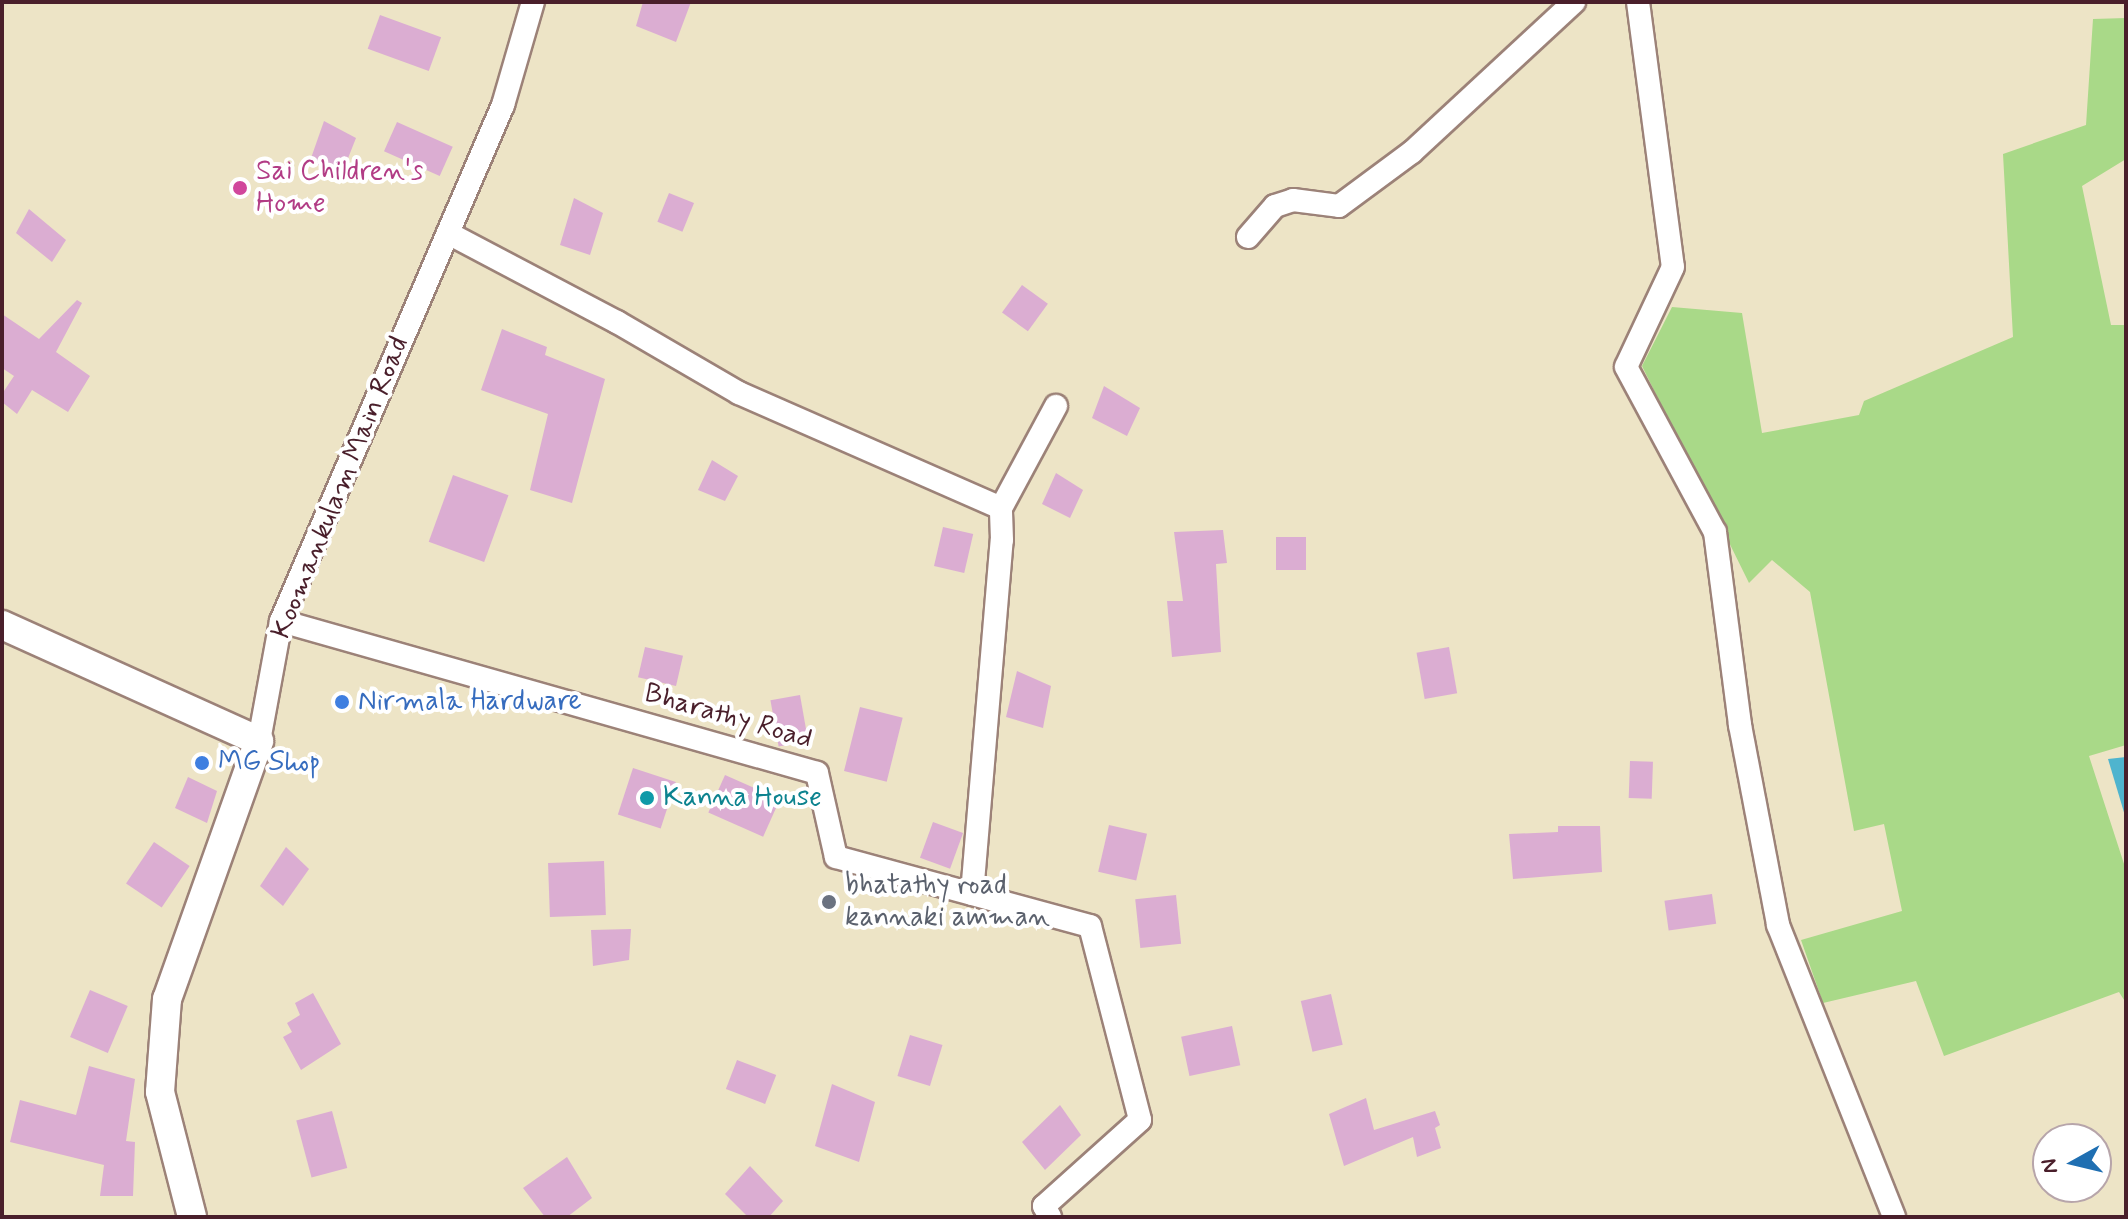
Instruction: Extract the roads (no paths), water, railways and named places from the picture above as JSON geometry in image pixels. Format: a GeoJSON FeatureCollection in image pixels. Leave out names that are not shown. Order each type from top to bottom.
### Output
{"type":"FeatureCollection","features":[{"type":"Feature","properties":{"kind":"street","name":"Koomankulam Main Road"},"geometry":{"type":"LineString","coordinates":[[192,1217],[160,1092],[167,999],[259,741],[281,621],[503,105],[533,2]]}},
{"type":"Feature","properties":{"kind":"street"},"geometry":{"type":"LineString","coordinates":[[1248,237],[1275,206],[1293,200],[1339,206],[1412,152],[1574,2]]}},
{"type":"Feature","properties":{"kind":"street"},"geometry":{"type":"LineString","coordinates":[[1638,2],[1673,267],[1626,367],[1715,532],[1740,725],[1778,925],[1894,1217]]}},
{"type":"Feature","properties":{"kind":"street"},"geometry":{"type":"LineString","coordinates":[[448,233],[617,322],[739,393],[1001,508]]}},
{"type":"Feature","properties":{"kind":"street"},"geometry":{"type":"LineString","coordinates":[[972,894],[1002,540],[1001,508],[1056,406]]}},
{"type":"Feature","properties":{"kind":"street","name":"Bharathy Road"},"geometry":{"type":"LineString","coordinates":[[281,621],[817,773],[836,857],[1090,926],[1140,1120],[1044,1206],[1050,1217]]}},
{"type":"Feature","properties":{"kind":"street"},"geometry":{"type":"LineString","coordinates":[[2,625],[259,741]]}},
{"type":"Feature","properties":{"kind":"water"},"geometry":{"type":"Polygon","coordinates":[[[2126,757],[2126,819],[2108,759],[2126,757]]]}},
{"type":"Feature","properties":{"kind":"place","name":"Sai Children's Home"},"geometry":{"type":"Point","coordinates":[240,188]}},
{"type":"Feature","properties":{"kind":"place","name":"Nirmala Hardware"},"geometry":{"type":"Point","coordinates":[342,702]}},
{"type":"Feature","properties":{"kind":"place","name":"MG Shop"},"geometry":{"type":"Point","coordinates":[202,763]}},
{"type":"Feature","properties":{"kind":"place","name":"Kanna House"},"geometry":{"type":"Point","coordinates":[647,798]}},
{"type":"Feature","properties":{"kind":"place","name":"bhatathy road kannaki amman"},"geometry":{"type":"Point","coordinates":[829,902]}}]}
